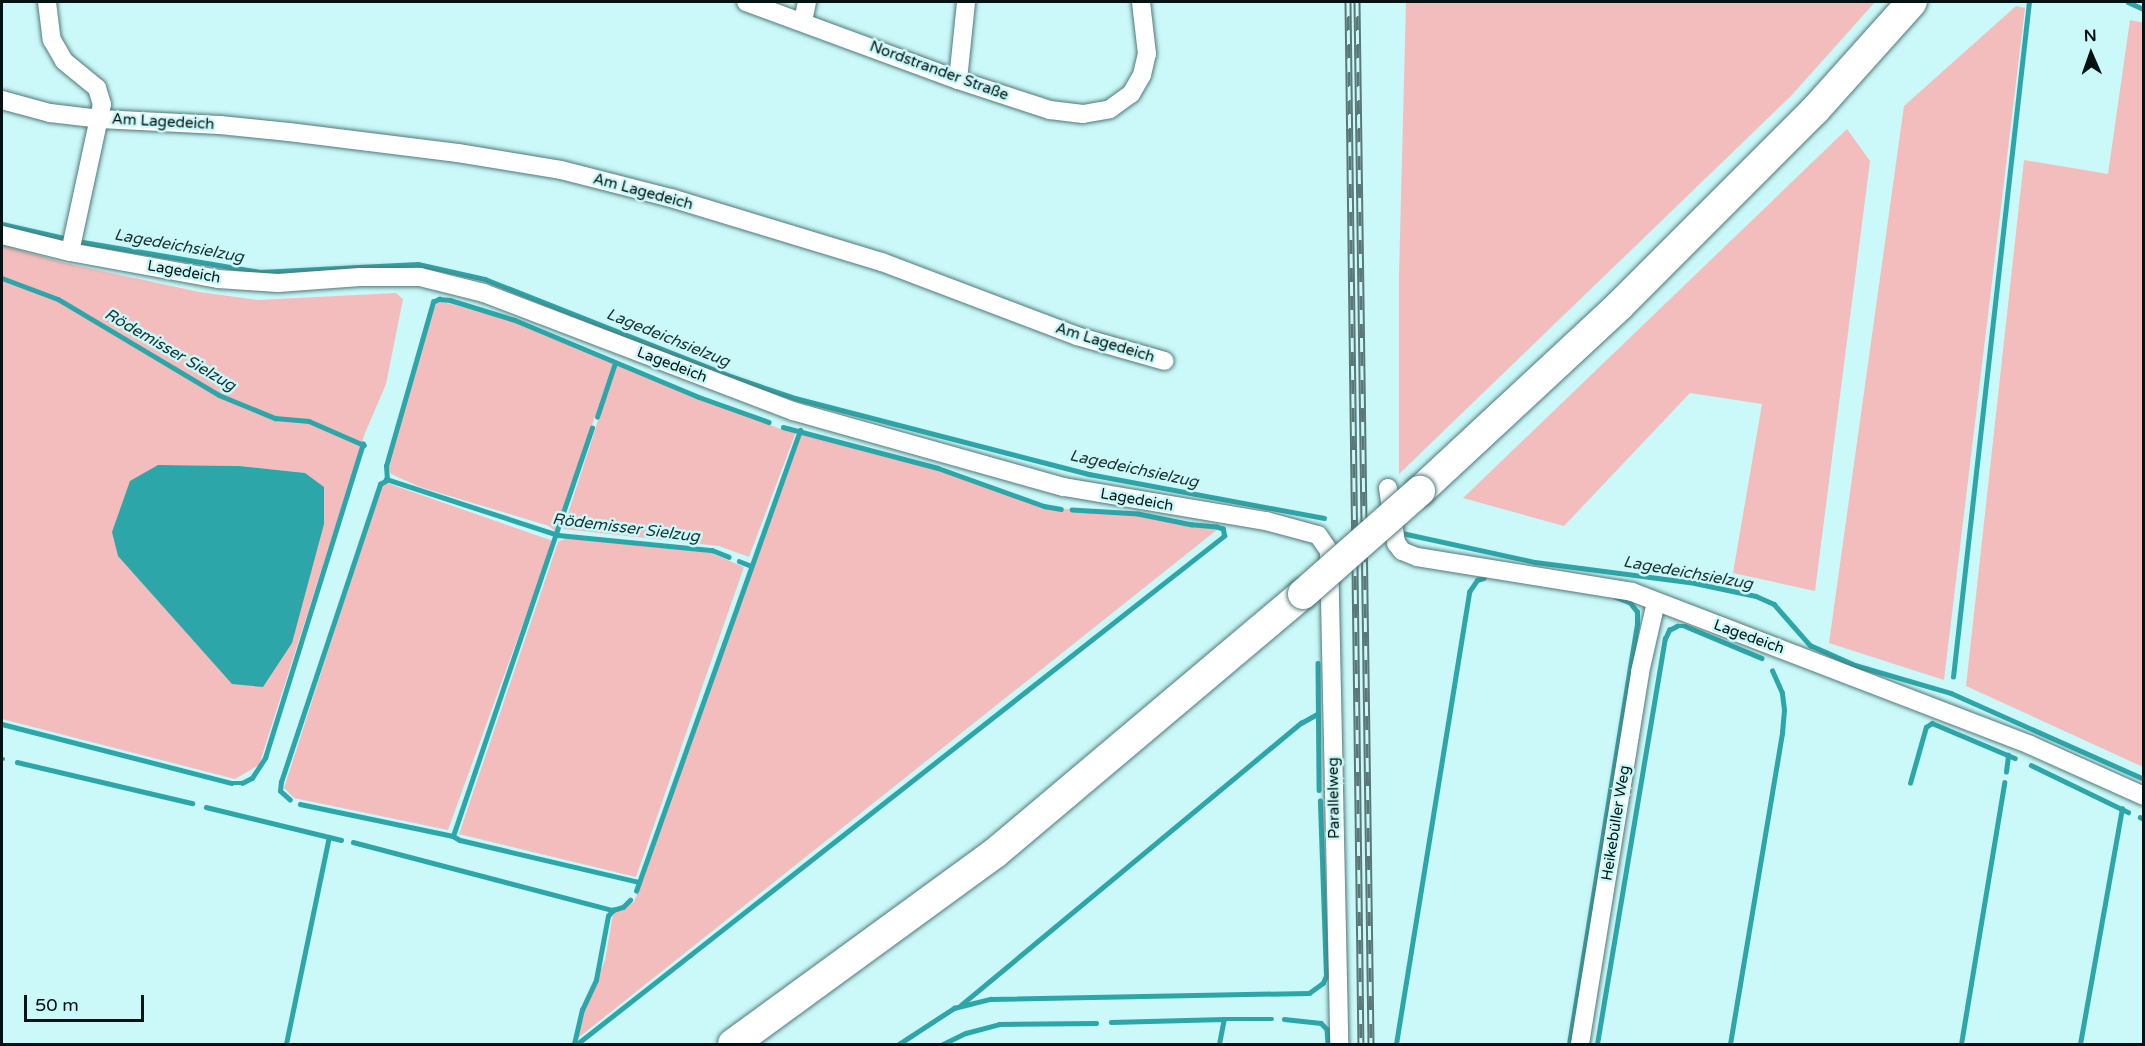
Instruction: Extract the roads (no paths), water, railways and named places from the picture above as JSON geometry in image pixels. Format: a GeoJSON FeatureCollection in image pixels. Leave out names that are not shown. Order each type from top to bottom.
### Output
{"type":"FeatureCollection","features":[{"type":"Feature","properties":{"kind":"highway"},"geometry":{"type":"LineString","coordinates":[[733,1044],[995,853],[1303,594],[1420,491],[1620,305],[1815,110],[1912,2]]}},
{"type":"Feature","properties":{"kind":"street"},"geometry":{"type":"LineString","coordinates":[[46,2],[52,40],[64,61],[97,88],[102,104],[100,119]]}},
{"type":"Feature","properties":{"kind":"street","name":"Nordstrander Straße"},"geometry":{"type":"LineString","coordinates":[[746,2],[803,21],[957,80],[1050,110],[1083,114],[1110,109],[1131,94],[1142,75],[1147,54],[1141,2]]}},
{"type":"Feature","properties":{"kind":"street"},"geometry":{"type":"LineString","coordinates":[[803,21],[807,2]]}},
{"type":"Feature","properties":{"kind":"street"},"geometry":{"type":"LineString","coordinates":[[957,80],[966,2]]}},
{"type":"Feature","properties":{"kind":"street","name":"Am Lagedeich"},"geometry":{"type":"LineString","coordinates":[[2,100],[50,113],[100,119],[220,125],[289,132],[458,153],[561,170],[671,198],[882,262],[1077,336],[1165,361]]}},
{"type":"Feature","properties":{"kind":"street","name":"Am Lagedeich"},"geometry":{"type":"LineString","coordinates":[[70,252],[100,119]]}},
{"type":"Feature","properties":{"kind":"street","name":"Lagedeich"},"geometry":{"type":"LineString","coordinates":[[2,235],[70,252],[218,279],[278,283],[360,277],[420,277],[484,293],[793,411],[1064,486],[1302,529],[1318,535],[1329,551]]}},
{"type":"Feature","properties":{"kind":"street","name":"Lagedeich"},"geometry":{"type":"LineString","coordinates":[[1388,488],[1396,543],[1402,551],[1417,556],[1632,592],[2030,745],[2144,796]]}},
{"type":"Feature","properties":{"kind":"street","name":"Parallelweg"},"geometry":{"type":"LineString","coordinates":[[1329,551],[1339,1044]]}},
{"type":"Feature","properties":{"kind":"street","name":"Heikebüller Weg"},"geometry":{"type":"LineString","coordinates":[[1580,1044],[1640,672],[1656,602]]}},
{"type":"Feature","properties":{"kind":"water"},"geometry":{"type":"Polygon","coordinates":[[[158,465],[239,466],[305,473],[324,487],[324,524],[292,643],[263,687],[232,684],[118,556],[112,532],[130,481],[158,465]]]}},
{"type":"Feature","properties":{"kind":"waterway"},"geometry":{"type":"LineString","coordinates":[[1953,677],[2029,2]]}},
{"type":"Feature","properties":{"kind":"waterway"},"geometry":{"type":"LineString","coordinates":[[2128,2],[2144,9]]}},
{"type":"Feature","properties":{"kind":"waterway","name":"Lagedeichsielzug"},"geometry":{"type":"LineString","coordinates":[[2,224],[69,239]]}},
{"type":"Feature","properties":{"kind":"waterway","name":"Lagedeichsielzug"},"geometry":{"type":"LineString","coordinates":[[77,241],[260,272],[418,264],[485,279],[727,375],[795,398],[1089,474],[1324,518]]}},
{"type":"Feature","properties":{"kind":"waterway","name":"Rödemisser Sielzug"},"geometry":{"type":"LineString","coordinates":[[2,278],[58,299],[219,395],[275,418],[309,421],[364,445]]}},
{"type":"Feature","properties":{"kind":"waterway"},"geometry":{"type":"LineString","coordinates":[[290,800],[280,791],[281,782],[380,484],[387,480],[386,466],[433,302],[439,299],[450,300],[515,320],[699,397],[769,422]]}},
{"type":"Feature","properties":{"kind":"waterway"},"geometry":{"type":"LineString","coordinates":[[597,417],[615,363]]}},
{"type":"Feature","properties":{"kind":"waterway"},"geometry":{"type":"LineString","coordinates":[[783,427],[938,468],[1044,506],[1061,509]]}},
{"type":"Feature","properties":{"kind":"waterway"},"geometry":{"type":"LineString","coordinates":[[453,836],[592,428]]}},
{"type":"Feature","properties":{"kind":"waterway"},"geometry":{"type":"LineString","coordinates":[[636,891],[800,430]]}},
{"type":"Feature","properties":{"kind":"waterway"},"geometry":{"type":"LineString","coordinates":[[2,724],[232,783],[242,783],[252,778],[265,758],[363,444]]}},
{"type":"Feature","properties":{"kind":"waterway","name":"Rödemisser Sielzug"},"geometry":{"type":"LineString","coordinates":[[386,479],[558,535],[712,550],[729,557]]}},
{"type":"Feature","properties":{"kind":"waterway"},"geometry":{"type":"LineString","coordinates":[[577,1044],[1224,536],[1223,529],[1217,527],[1192,525],[1138,514],[1072,510]]}},
{"type":"Feature","properties":{"kind":"waterway","name":"Lagedeichsielzug"},"geometry":{"type":"LineString","coordinates":[[1402,533],[1535,562],[1690,582],[1756,596],[1774,604],[1810,645],[1855,665],[1951,693],[2144,779]]}},
{"type":"Feature","properties":{"kind":"waterway","name":"Rödemisser Sielzug"},"geometry":{"type":"LineString","coordinates":[[739,561],[749,565]]}},
{"type":"Feature","properties":{"kind":"waterway"},"geometry":{"type":"LineString","coordinates":[[1396,1044],[1469,592],[1477,580],[1484,578]]}},
{"type":"Feature","properties":{"kind":"waterway"},"geometry":{"type":"LineString","coordinates":[[1569,1044],[1637,624],[1637,612],[1630,603],[1615,597]]}},
{"type":"Feature","properties":{"kind":"waterway"},"geometry":{"type":"LineString","coordinates":[[1597,1044],[1665,639],[1669,630],[1677,626],[1685,626],[1762,658]]}},
{"type":"Feature","properties":{"kind":"waterway"},"geometry":{"type":"LineString","coordinates":[[1318,663],[1319,790]]}},
{"type":"Feature","properties":{"kind":"waterway"},"geometry":{"type":"LineString","coordinates":[[1730,1044],[1782,733],[1784,710],[1782,693],[1772,671]]}},
{"type":"Feature","properties":{"kind":"waterway"},"geometry":{"type":"LineString","coordinates":[[961,1005],[1301,723],[1317,714]]}},
{"type":"Feature","properties":{"kind":"waterway"},"geometry":{"type":"LineString","coordinates":[[1910,783],[1926,727],[1932,723],[2015,758]]}},
{"type":"Feature","properties":{"kind":"waterway"},"geometry":{"type":"LineString","coordinates":[[2006,772],[2008,755]]}},
{"type":"Feature","properties":{"kind":"waterway"},"geometry":{"type":"LineString","coordinates":[[17,762],[192,803]]}},
{"type":"Feature","properties":{"kind":"waterway"},"geometry":{"type":"LineString","coordinates":[[2031,765],[2128,812]]}},
{"type":"Feature","properties":{"kind":"waterway"},"geometry":{"type":"LineString","coordinates":[[1961,1044],[2004,783]]}},
{"type":"Feature","properties":{"kind":"waterway"},"geometry":{"type":"LineString","coordinates":[[899,1044],[954,1008],[991,999],[1309,993],[1323,983],[1326,976],[1320,801]]}},
{"type":"Feature","properties":{"kind":"waterway"},"geometry":{"type":"LineString","coordinates":[[300,804],[453,836],[460,840],[639,882]]}},
{"type":"Feature","properties":{"kind":"waterway"},"geometry":{"type":"LineString","coordinates":[[206,807],[341,840]]}},
{"type":"Feature","properties":{"kind":"waterway"},"geometry":{"type":"LineString","coordinates":[[2080,1044],[2122,809]]}},
{"type":"Feature","properties":{"kind":"waterway"},"geometry":{"type":"LineString","coordinates":[[2140,817],[2144,819]]}},
{"type":"Feature","properties":{"kind":"waterway"},"geometry":{"type":"LineString","coordinates":[[286,1044],[329,837]]}},
{"type":"Feature","properties":{"kind":"waterway"},"geometry":{"type":"LineString","coordinates":[[353,842],[613,910]]}},
{"type":"Feature","properties":{"kind":"waterway"},"geometry":{"type":"LineString","coordinates":[[574,1044],[582,1010],[596,980],[608,916],[613,910],[623,907],[630,900]]}},
{"type":"Feature","properties":{"kind":"waterway"},"geometry":{"type":"LineString","coordinates":[[1111,1022],[1224,1019]]}},
{"type":"Feature","properties":{"kind":"waterway"},"geometry":{"type":"LineString","coordinates":[[1219,1044],[1224,1019],[1272,1019]]}},
{"type":"Feature","properties":{"kind":"waterway"},"geometry":{"type":"LineString","coordinates":[[1284,1019],[1321,1023],[1327,1029],[1328,1044]]}},
{"type":"Feature","properties":{"kind":"waterway"},"geometry":{"type":"LineString","coordinates":[[943,1044],[966,1033],[999,1024],[1096,1023]]}},
{"type":"Feature","properties":{"kind":"railway"},"geometry":{"type":"LineString","coordinates":[[1348,2],[1361,1044]]}},
{"type":"Feature","properties":{"kind":"railway"},"geometry":{"type":"LineString","coordinates":[[1357,2],[1371,1044]]}}]}
